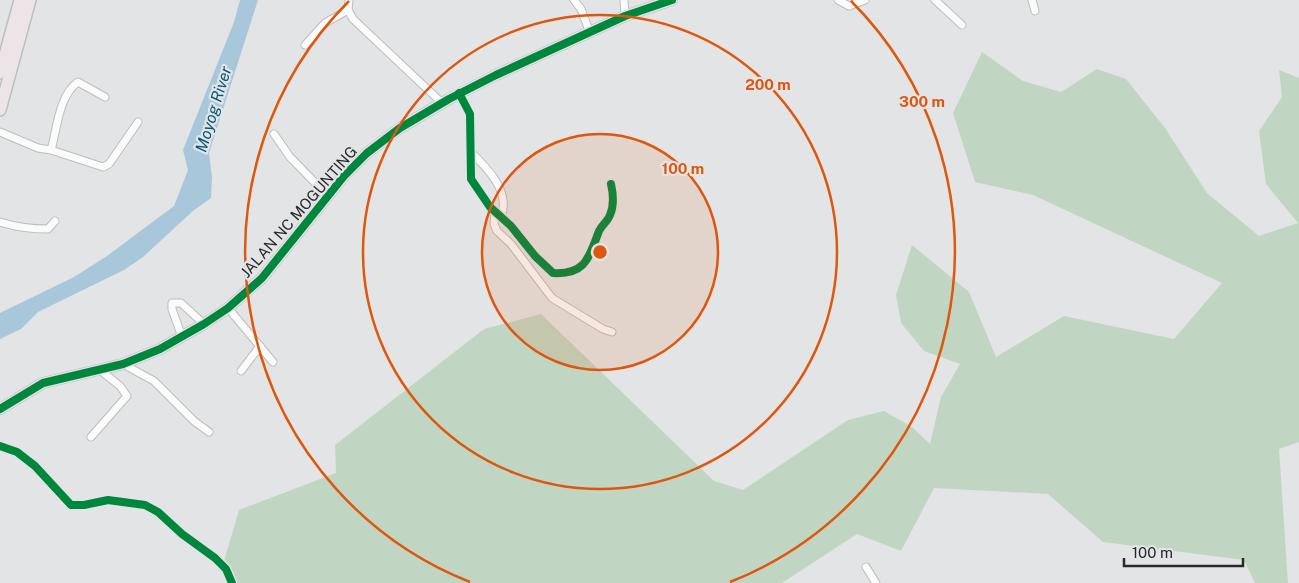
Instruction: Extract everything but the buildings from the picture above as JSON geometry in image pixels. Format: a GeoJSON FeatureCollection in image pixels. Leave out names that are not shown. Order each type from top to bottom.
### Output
{"type":"FeatureCollection","features":[{"type":"Feature","properties":{"kind":"main road"},"geometry":{"type":"LineString","coordinates":[[0,73],[20,0]]}},
{"type":"Feature","properties":{"kind":"main road"},"geometry":{"type":"LineString","coordinates":[[0,110],[29,5]]}},
{"type":"Feature","properties":{"kind":"street"},"geometry":{"type":"LineString","coordinates":[[29,5],[35,0]]}},
{"type":"Feature","properties":{"kind":"street"},"geometry":{"type":"LineString","coordinates":[[349,0],[348,10],[353,20],[442,102]]}},
{"type":"Feature","properties":{"kind":"street"},"geometry":{"type":"LineString","coordinates":[[574,0],[582,9],[590,32]]}},
{"type":"Feature","properties":{"kind":"street"},"geometry":{"type":"LineString","coordinates":[[624,0],[625,16]]}},
{"type":"Feature","properties":{"kind":"street","name":"JALAN NC MOGUNTING"},"geometry":{"type":"LineString","coordinates":[[0,409],[43,383],[73,374],[123,364],[182,337],[228,308],[262,278],[327,195],[367,153],[410,120],[459,93],[590,32],[625,16],[672,0]]}},
{"type":"Feature","properties":{"kind":"street"},"geometry":{"type":"LineString","coordinates":[[838,0],[849,6],[865,0]]}},
{"type":"Feature","properties":{"kind":"street"},"geometry":{"type":"LineString","coordinates":[[935,0],[962,25]]}},
{"type":"Feature","properties":{"kind":"street"},"geometry":{"type":"LineString","coordinates":[[1032,0],[1035,11]]}},
{"type":"Feature","properties":{"kind":"street"},"geometry":{"type":"LineString","coordinates":[[305,45],[325,23],[348,10]]}},
{"type":"Feature","properties":{"kind":"street"},"geometry":{"type":"LineString","coordinates":[[51,150],[62,108],[71,87],[78,82],[105,97]]}},
{"type":"Feature","properties":{"kind":"street"},"geometry":{"type":"LineString","coordinates":[[459,93],[470,114],[472,179],[498,215],[553,273],[569,273],[585,264],[600,231],[610,216],[613,192],[611,184]]}},
{"type":"Feature","properties":{"kind":"street"},"geometry":{"type":"LineString","coordinates":[[0,132],[38,148],[51,150],[103,167],[109,164],[138,122]]}},
{"type":"Feature","properties":{"kind":"street"},"geometry":{"type":"LineString","coordinates":[[274,134],[290,157],[327,195]]}},
{"type":"Feature","properties":{"kind":"street"},"geometry":{"type":"LineString","coordinates":[[470,151],[485,167],[500,188],[504,204],[494,224],[497,231],[511,244],[552,298],[612,332]]}},
{"type":"Feature","properties":{"kind":"street"},"geometry":{"type":"LineString","coordinates":[[0,222],[17,227],[41,229],[48,228],[56,221]]}},
{"type":"Feature","properties":{"kind":"street"},"geometry":{"type":"LineString","coordinates":[[182,337],[172,309],[172,303],[181,303],[204,324]]}},
{"type":"Feature","properties":{"kind":"street"},"geometry":{"type":"LineString","coordinates":[[228,308],[273,362]]}},
{"type":"Feature","properties":{"kind":"street"},"geometry":{"type":"LineString","coordinates":[[241,371],[260,346]]}},
{"type":"Feature","properties":{"kind":"street"},"geometry":{"type":"LineString","coordinates":[[123,364],[154,380],[194,421],[209,432]]}},
{"type":"Feature","properties":{"kind":"street"},"geometry":{"type":"LineString","coordinates":[[92,437],[127,396],[124,390],[100,370]]}},
{"type":"Feature","properties":{"kind":"street"},"geometry":{"type":"LineString","coordinates":[[0,446],[17,452],[35,466],[67,504],[108,500],[145,505],[158,512],[182,534],[222,564],[232,583]]}},
{"type":"Feature","properties":{"kind":"street"},"geometry":{"type":"LineString","coordinates":[[866,567],[876,583]]}},
{"type":"Feature","properties":{"kind":"green space"},"geometry":{"type":"Polygon","coordinates":[[[982,52],[1023,81],[1061,92],[1097,69],[1126,79],[1165,128],[1207,193],[1259,236],[1298,223],[1266,184],[1259,131],[1282,97],[1279,70],[1299,78],[1299,442],[1279,449],[1288,583],[1255,583],[1244,560],[1103,542],[1048,494],[934,488],[901,551],[857,534],[782,583],[230,583],[222,568],[239,510],[336,473],[335,445],[484,329],[541,314],[714,481],[743,490],[848,420],[884,411],[912,427],[930,444],[941,397],[960,364],[924,351],[901,323],[896,295],[912,245],[969,292],[996,357],[1064,316],[1174,339],[1222,283],[1033,195],[975,182],[953,113],[982,52]]]}},
{"type":"Feature","properties":{"kind":"water","name":"Moyog River"},"geometry":{"type":"Polygon","coordinates":[[[240,0],[258,0],[209,153],[212,177],[211,198],[194,210],[143,257],[124,270],[38,312],[21,329],[0,339],[0,313],[74,277],[107,256],[174,206],[188,170],[183,150],[234,22],[240,0]]]}},
{"type":"Feature","properties":{"kind":"cycle path"},"geometry":{"type":"LineString","coordinates":[[0,409],[43,383],[123,364],[160,349],[204,324],[228,308],[262,278],[344,176],[367,153],[400,128],[449,99],[496,75],[625,16],[672,0]]}},
{"type":"Feature","properties":{"kind":"cycle path"},"geometry":{"type":"LineString","coordinates":[[459,93],[470,114],[471,179],[490,207],[511,226],[535,256],[553,273],[573,271],[585,262],[589,256],[599,231],[608,219],[612,208],[611,184]]}},
{"type":"Feature","properties":{"kind":"cycle path"},"geometry":{"type":"LineString","coordinates":[[0,446],[17,452],[35,466],[71,505],[84,505],[108,500],[145,505],[158,512],[182,534],[215,558],[226,569],[232,583]]}}]}
